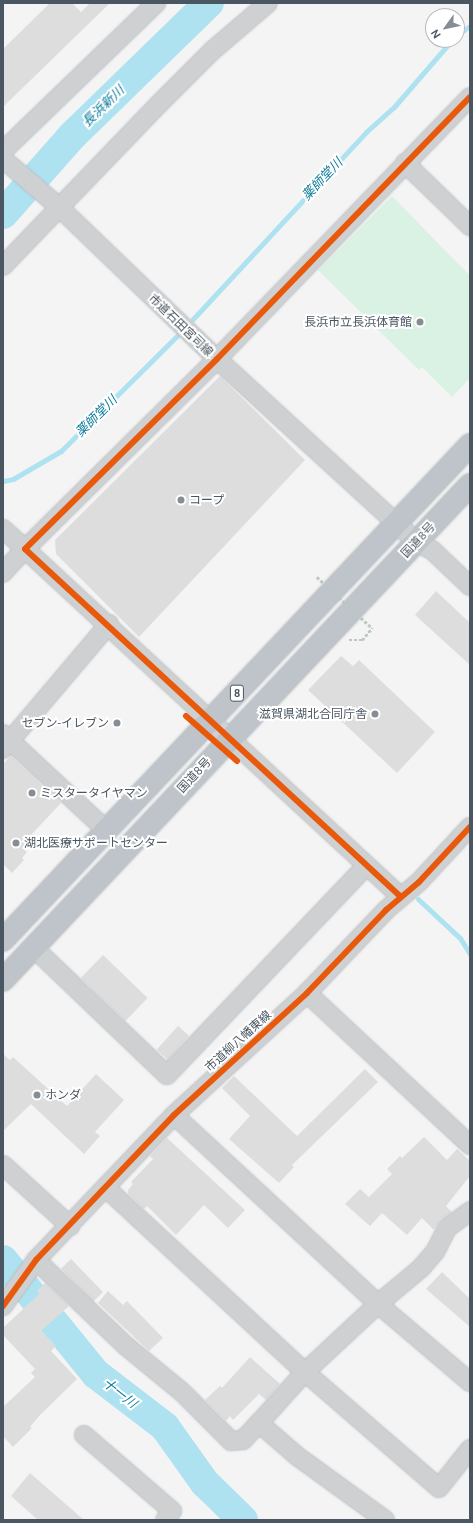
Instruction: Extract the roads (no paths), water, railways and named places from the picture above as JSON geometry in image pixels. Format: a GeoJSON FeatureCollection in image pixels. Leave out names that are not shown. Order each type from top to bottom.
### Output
{"type":"FeatureCollection","features":[{"type":"Feature","properties":{"kind":"highway","name":"8"},"geometry":{"type":"LineString","coordinates":[[3,940],[470,445]]}},
{"type":"Feature","properties":{"kind":"highway","name":"国道8号"},"geometry":{"type":"LineString","coordinates":[[3,980],[470,485]]}},
{"type":"Feature","properties":{"kind":"street"},"geometry":{"type":"LineString","coordinates":[[3,151],[156,3]]}},
{"type":"Feature","properties":{"kind":"street"},"geometry":{"type":"LineString","coordinates":[[3,266],[54,203],[197,66],[268,3]]}},
{"type":"Feature","properties":{"kind":"street"},"geometry":{"type":"LineString","coordinates":[[3,573],[25,549],[217,359],[405,162],[470,97]]}},
{"type":"Feature","properties":{"kind":"street","name":"市道石田宮司線"},"geometry":{"type":"LineString","coordinates":[[3,159],[54,203],[217,359],[417,542],[433,551],[470,586]]}},
{"type":"Feature","properties":{"kind":"street"},"geometry":{"type":"LineString","coordinates":[[405,162],[470,225]]}},
{"type":"Feature","properties":{"kind":"street"},"geometry":{"type":"LineString","coordinates":[[3,529],[109,624],[229,739],[401,897]]}},
{"type":"Feature","properties":{"kind":"street"},"geometry":{"type":"LineString","coordinates":[[106,830],[5,741],[109,624]]}},
{"type":"Feature","properties":{"kind":"street","name":"市道柳八幡東線"},"geometry":{"type":"LineString","coordinates":[[3,1306],[36,1260],[174,1115],[307,993],[401,897],[419,882],[470,826]]}},
{"type":"Feature","properties":{"kind":"street"},"geometry":{"type":"LineString","coordinates":[[34,948],[167,1075],[366,866]]}},
{"type":"Feature","properties":{"kind":"street"},"geometry":{"type":"LineString","coordinates":[[307,993],[470,1145]]}},
{"type":"Feature","properties":{"kind":"street"},"geometry":{"type":"LineString","coordinates":[[174,1115],[378,1304],[470,1382]]}},
{"type":"Feature","properties":{"kind":"street"},"geometry":{"type":"LineString","coordinates":[[3,1165],[70,1226]]}},
{"type":"Feature","properties":{"kind":"street"},"geometry":{"type":"LineString","coordinates":[[106,1188],[306,1372],[439,1488],[470,1449]]}},
{"type":"Feature","properties":{"kind":"street"},"geometry":{"type":"LineString","coordinates":[[36,1260],[126,1346],[182,1392],[231,1441],[243,1440],[306,1372],[378,1304],[421,1268],[435,1252],[447,1228],[470,1211]]}},
{"type":"Feature","properties":{"kind":"street"},"geometry":{"type":"LineString","coordinates":[[259,1423],[297,1456],[385,1520]]}},
{"type":"Feature","properties":{"kind":"street"},"geometry":{"type":"LineString","coordinates":[[84,1435],[172,1517]]}},
{"type":"Feature","properties":{"kind":"waterway","name":"長浜新川"},"geometry":{"type":"LineString","coordinates":[[3,214],[72,136],[209,3]]}},
{"type":"Feature","properties":{"kind":"waterway","name":"薬師堂川"},"geometry":{"type":"LineString","coordinates":[[465,29],[470,26]]}},
{"type":"Feature","properties":{"kind":"waterway","name":"薬師堂川"},"geometry":{"type":"LineString","coordinates":[[193,319],[366,132],[394,107],[445,48]]}},
{"type":"Feature","properties":{"kind":"waterway","name":"薬師堂川"},"geometry":{"type":"LineString","coordinates":[[3,481],[13,479],[61,451],[178,335]]}},
{"type":"Feature","properties":{"kind":"waterway"},"geometry":{"type":"LineString","coordinates":[[418,899],[460,938],[470,954]]}},
{"type":"Feature","properties":{"kind":"waterway","name":"十一川"},"geometry":{"type":"LineString","coordinates":[[3,1260],[96,1374],[165,1427],[205,1483],[243,1520]]}},
{"type":"Feature","properties":{"kind":"place","name":"長浜市立長浜体育館"},"geometry":{"type":"Point","coordinates":[420,322]}},
{"type":"Feature","properties":{"kind":"place","name":"コープ"},"geometry":{"type":"Point","coordinates":[181,500]}},
{"type":"Feature","properties":{"kind":"place","name":"滋賀県湖北合同庁舎"},"geometry":{"type":"Point","coordinates":[375,714]}},
{"type":"Feature","properties":{"kind":"place","name":"セブン-イレブン"},"geometry":{"type":"Point","coordinates":[117,723]}},
{"type":"Feature","properties":{"kind":"place","name":"ミスタータイヤマン"},"geometry":{"type":"Point","coordinates":[32,793]}},
{"type":"Feature","properties":{"kind":"place","name":"湖北医療サポートセンター"},"geometry":{"type":"Point","coordinates":[16,843]}},
{"type":"Feature","properties":{"kind":"place","name":"ホンダ"},"geometry":{"type":"Point","coordinates":[37,1095]}}]}
